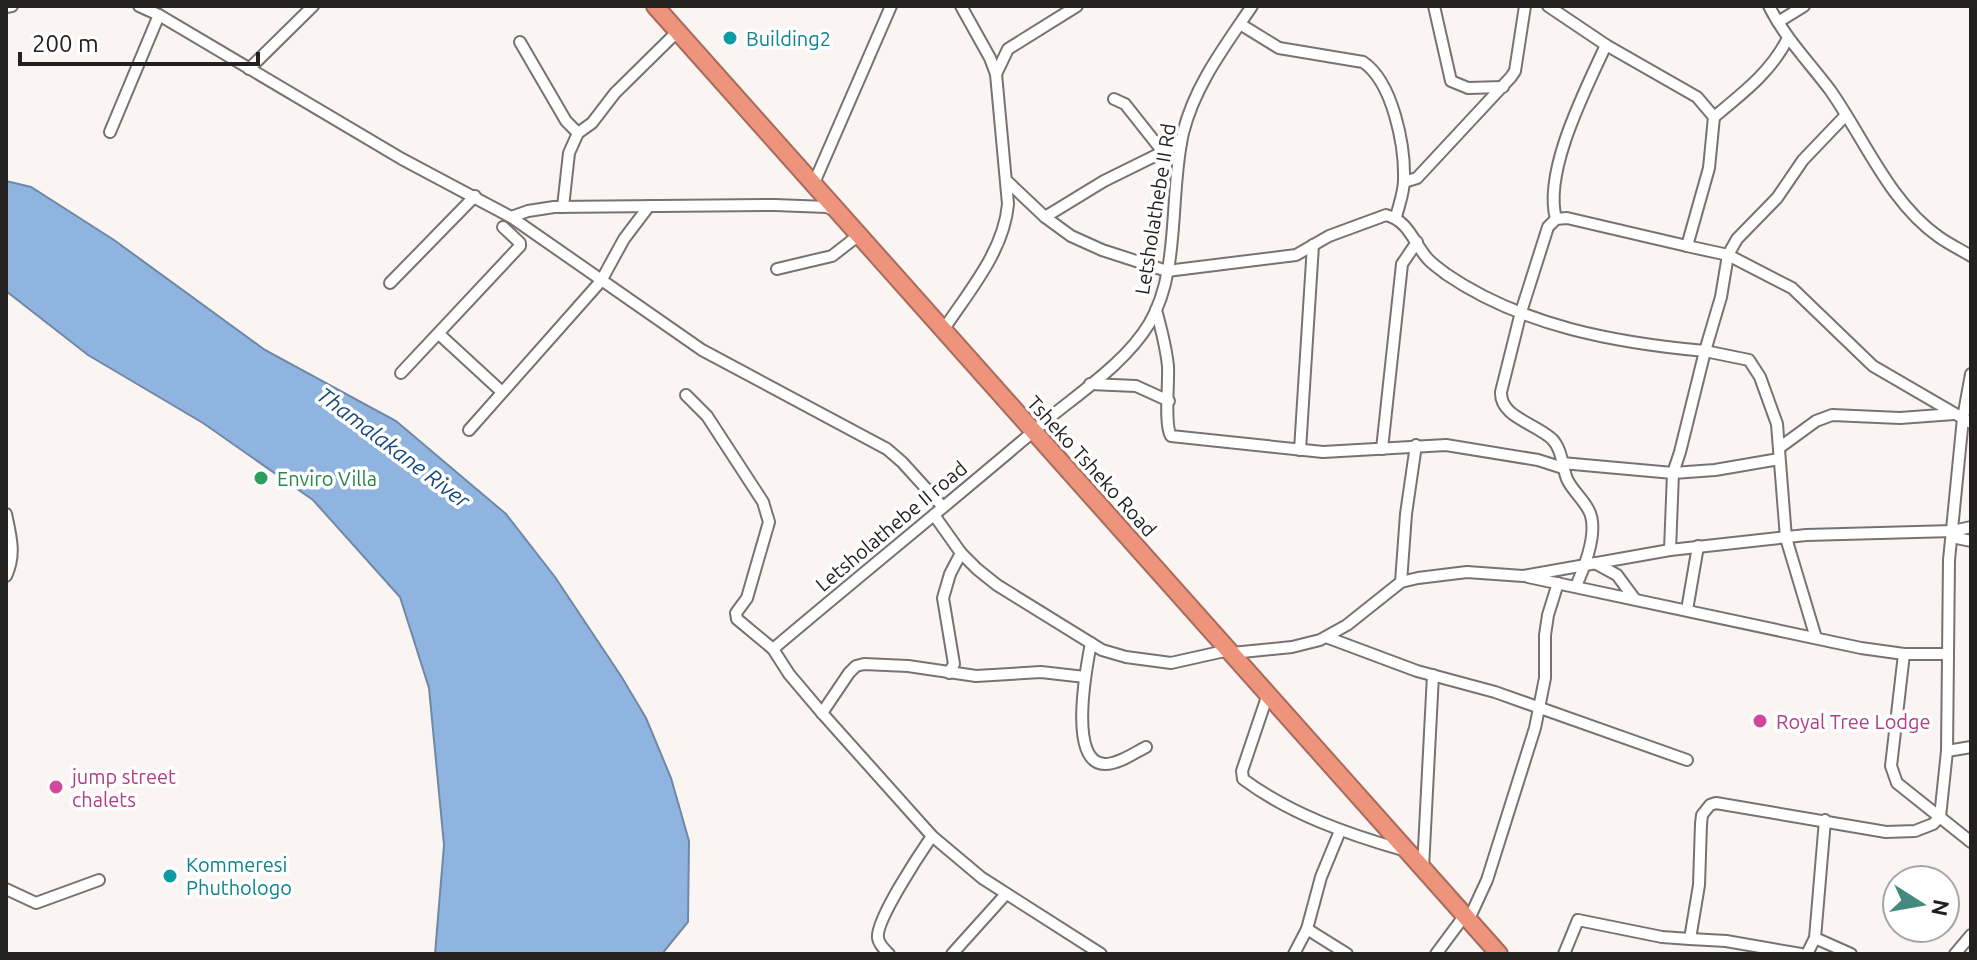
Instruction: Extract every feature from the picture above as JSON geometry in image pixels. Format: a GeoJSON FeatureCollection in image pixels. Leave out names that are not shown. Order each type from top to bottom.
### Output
{"type":"FeatureCollection","features":[{"type":"Feature","properties":{"kind":"highway","name":"Tsheko Tsheko Road"},"geometry":{"type":"LineString","coordinates":[[655,6],[1499,954]]}},
{"type":"Feature","properties":{"kind":"street"},"geometry":{"type":"LineString","coordinates":[[6,7],[12,6]]}},
{"type":"Feature","properties":{"kind":"street"},"geometry":{"type":"LineString","coordinates":[[139,6],[402,159],[511,217],[702,350],[887,449],[902,462],[938,511],[961,553],[997,585],[1102,650],[1126,657],[1171,663],[1231,651],[1292,647],[1326,637],[1347,625],[1401,582],[1467,572],[1523,576],[1904,654],[1947,654]]}},
{"type":"Feature","properties":{"kind":"street"},"geometry":{"type":"LineString","coordinates":[[249,69],[313,6]]}},
{"type":"Feature","properties":{"kind":"street"},"geometry":{"type":"LineString","coordinates":[[814,183],[891,6]]}},
{"type":"Feature","properties":{"kind":"street"},"geometry":{"type":"LineString","coordinates":[[944,329],[999,243],[1007,221],[1008,182],[996,74],[961,6]]}},
{"type":"Feature","properties":{"kind":"street"},"geometry":{"type":"LineString","coordinates":[[996,74],[1008,49],[1077,6]]}},
{"type":"Feature","properties":{"kind":"street"},"geometry":{"type":"LineString","coordinates":[[1434,6],[1451,81],[1468,88],[1503,87]]}},
{"type":"Feature","properties":{"kind":"street"},"geometry":{"type":"LineString","coordinates":[[1404,182],[1417,178],[1515,71],[1525,6]]}},
{"type":"Feature","properties":{"kind":"street"},"geometry":{"type":"LineString","coordinates":[[1548,6],[1606,45],[1697,97],[1714,117]]}},
{"type":"Feature","properties":{"kind":"street"},"geometry":{"type":"LineString","coordinates":[[1769,6],[1788,38],[1832,94],[1899,195],[1923,224],[1971,256]]}},
{"type":"Feature","properties":{"kind":"street"},"geometry":{"type":"LineString","coordinates":[[1778,22],[1804,6]]}},
{"type":"Feature","properties":{"kind":"street","name":"Letsholathebe II Rd"},"geometry":{"type":"LineString","coordinates":[[1033,432],[1125,353],[1156,310],[1167,271],[1181,143],[1191,107],[1249,7]]}},
{"type":"Feature","properties":{"kind":"street"},"geometry":{"type":"LineString","coordinates":[[110,132],[159,15]]}},
{"type":"Feature","properties":{"kind":"street"},"geometry":{"type":"LineString","coordinates":[[1240,24],[1279,48],[1363,62],[1372,68],[1394,111],[1403,149],[1404,182],[1396,217]]}},
{"type":"Feature","properties":{"kind":"street"},"geometry":{"type":"LineString","coordinates":[[563,207],[569,153],[578,133],[592,123],[615,93],[678,31]]}},
{"type":"Feature","properties":{"kind":"street"},"geometry":{"type":"LineString","coordinates":[[1687,246],[1709,168],[1714,117],[1762,76],[1788,38]]}},
{"type":"Feature","properties":{"kind":"street"},"geometry":{"type":"LineString","coordinates":[[520,42],[566,121],[578,133]]}},
{"type":"Feature","properties":{"kind":"street"},"geometry":{"type":"LineString","coordinates":[[1556,219],[1553,201],[1565,138],[1606,45]]}},
{"type":"Feature","properties":{"kind":"street"},"geometry":{"type":"LineString","coordinates":[[1114,99],[1125,104],[1163,152]]}},
{"type":"Feature","properties":{"kind":"street"},"geometry":{"type":"LineString","coordinates":[[1670,550],[1673,473],[1721,297],[1728,255],[1737,239],[1777,198],[1803,160],[1846,115]]}},
{"type":"Feature","properties":{"kind":"street"},"geometry":{"type":"LineString","coordinates":[[1045,217],[1104,181],[1181,143]]}},
{"type":"Feature","properties":{"kind":"street"},"geometry":{"type":"LineString","coordinates":[[1008,182],[1045,217],[1071,236],[1167,271],[1288,257],[1378,217],[1396,217],[1428,259],[1444,272],[1481,294],[1521,312],[1574,330],[1744,358],[1754,364],[1777,424],[1786,538],[1816,638]]}},
{"type":"Feature","properties":{"kind":"street"},"geometry":{"type":"LineString","coordinates":[[390,283],[475,196]]}},
{"type":"Feature","properties":{"kind":"street"},"geometry":{"type":"LineString","coordinates":[[511,217],[539,209],[563,207],[798,205],[827,207],[839,212]]}},
{"type":"Feature","properties":{"kind":"street"},"geometry":{"type":"LineString","coordinates":[[469,430],[601,281],[624,239],[649,206]]}},
{"type":"Feature","properties":{"kind":"street"},"geometry":{"type":"LineString","coordinates":[[1576,586],[1589,563],[1592,517],[1568,481],[1554,441],[1508,411],[1501,401],[1521,312],[1548,227],[1556,219],[1567,218],[1728,255],[1792,288],[1873,366],[1963,419]]}},
{"type":"Feature","properties":{"kind":"street"},"geometry":{"type":"LineString","coordinates":[[401,373],[520,246],[503,227]]}},
{"type":"Feature","properties":{"kind":"street"},"geometry":{"type":"LineString","coordinates":[[777,269],[832,256],[859,235]]}},
{"type":"Feature","properties":{"kind":"street"},"geometry":{"type":"LineString","coordinates":[[1382,449],[1402,264],[1417,242]]}},
{"type":"Feature","properties":{"kind":"street"},"geometry":{"type":"LineString","coordinates":[[1300,450],[1313,245]]}},
{"type":"Feature","properties":{"kind":"street"},"geometry":{"type":"LineString","coordinates":[[1156,310],[1165,348],[1169,401],[1167,426],[1171,436],[1323,452],[1446,445],[1563,465],[1673,473],[1715,470],[1779,454],[1816,421],[1832,415],[1963,419]]}},
{"type":"Feature","properties":{"kind":"street"},"geometry":{"type":"LineString","coordinates":[[439,334],[502,392]]}},
{"type":"Feature","properties":{"kind":"street"},"geometry":{"type":"LineString","coordinates":[[1690,939],[1699,885],[1702,815],[1710,805],[1716,803],[1903,833],[1926,828],[1940,817],[1947,751],[1948,583],[1963,419],[1971,374]]}},
{"type":"Feature","properties":{"kind":"street"},"geometry":{"type":"LineString","coordinates":[[1090,384],[1136,386],[1169,401]]}},
{"type":"Feature","properties":{"kind":"street"},"geometry":{"type":"LineString","coordinates":[[686,395],[707,416],[766,507],[769,522],[747,598],[736,616],[773,649],[789,674],[822,713],[932,836],[961,862],[1006,894],[1101,954]]}},
{"type":"Feature","properties":{"kind":"street","name":"Letsholathebe II road"},"geometry":{"type":"LineString","coordinates":[[773,649],[1033,432]]}},
{"type":"Feature","properties":{"kind":"street"},"geometry":{"type":"LineString","coordinates":[[1401,582],[1406,514],[1416,445]]}},
{"type":"Feature","properties":{"kind":"street"},"geometry":{"type":"LineString","coordinates":[[6,514],[13,544],[13,561],[6,576]]}},
{"type":"Feature","properties":{"kind":"street"},"geometry":{"type":"LineString","coordinates":[[1523,576],[1698,546],[1786,538],[1953,534],[1971,527]]}},
{"type":"Feature","properties":{"kind":"street"},"geometry":{"type":"LineString","coordinates":[[1953,534],[1971,541]]}},
{"type":"Feature","properties":{"kind":"street"},"geometry":{"type":"LineString","coordinates":[[1687,610],[1698,546]]}},
{"type":"Feature","properties":{"kind":"street"},"geometry":{"type":"LineString","coordinates":[[949,673],[954,664],[943,598],[950,574],[961,553]]}},
{"type":"Feature","properties":{"kind":"street"},"geometry":{"type":"LineString","coordinates":[[1589,563],[1617,575],[1634,598]]}},
{"type":"Feature","properties":{"kind":"street"},"geometry":{"type":"LineString","coordinates":[[1436,954],[1467,917],[1487,880],[1539,710],[1545,678],[1545,635],[1558,583]]}},
{"type":"Feature","properties":{"kind":"street"},"geometry":{"type":"LineString","coordinates":[[1326,637],[1433,675],[1495,692],[1687,760]]}},
{"type":"Feature","properties":{"kind":"street"},"geometry":{"type":"LineString","coordinates":[[1091,643],[1081,702],[1086,742],[1094,760],[1108,764],[1146,747]]}},
{"type":"Feature","properties":{"kind":"street"},"geometry":{"type":"LineString","coordinates":[[1904,654],[1892,776],[1971,842]]}},
{"type":"Feature","properties":{"kind":"street"},"geometry":{"type":"LineString","coordinates":[[822,713],[856,666],[908,666],[976,676],[1041,672],[1085,677]]}},
{"type":"Feature","properties":{"kind":"street"},"geometry":{"type":"LineString","coordinates":[[1423,868],[1433,675]]}},
{"type":"Feature","properties":{"kind":"street"},"geometry":{"type":"LineString","coordinates":[[1268,694],[1241,777],[1292,808],[1340,831],[1409,852]]}},
{"type":"Feature","properties":{"kind":"street"},"geometry":{"type":"LineString","coordinates":[[1947,751],[1971,747]]}},
{"type":"Feature","properties":{"kind":"street"},"geometry":{"type":"LineString","coordinates":[[1564,954],[1578,920],[1662,937],[1726,941],[1804,954],[1811,951],[1815,938],[1825,820]]}},
{"type":"Feature","properties":{"kind":"street"},"geometry":{"type":"LineString","coordinates":[[1294,954],[1307,929],[1321,877],[1340,831]]}},
{"type":"Feature","properties":{"kind":"street"},"geometry":{"type":"LineString","coordinates":[[889,954],[879,941],[879,932],[900,884],[932,836]]}},
{"type":"Feature","properties":{"kind":"street"},"geometry":{"type":"LineString","coordinates":[[6,889],[36,903],[99,880]]}},
{"type":"Feature","properties":{"kind":"street"},"geometry":{"type":"LineString","coordinates":[[952,954],[1006,894]]}},
{"type":"Feature","properties":{"kind":"street"},"geometry":{"type":"LineString","coordinates":[[1307,929],[1347,954]]}},
{"type":"Feature","properties":{"kind":"street"},"geometry":{"type":"LineString","coordinates":[[1955,954],[1971,935]]}},
{"type":"Feature","properties":{"kind":"street"},"geometry":{"type":"LineString","coordinates":[[1815,938],[1851,954]]}},
{"type":"Feature","properties":{"kind":"water","name":"Thamalakane River"},"geometry":{"type":"Polygon","coordinates":[[[6,181],[31,187],[114,240],[265,350],[396,421],[506,514],[555,577],[621,676],[646,718],[671,778],[689,841],[688,922],[662,954],[435,954],[444,845],[429,688],[400,597],[313,500],[203,423],[88,355],[6,291],[6,181]]]}},
{"type":"Feature","properties":{"kind":"place","name":"Building2"},"geometry":{"type":"Point","coordinates":[730,38]}},
{"type":"Feature","properties":{"kind":"place","name":"Enviro Villa"},"geometry":{"type":"Point","coordinates":[261,478]}},
{"type":"Feature","properties":{"kind":"place","name":"Royal Tree Lodge"},"geometry":{"type":"Point","coordinates":[1760,721]}},
{"type":"Feature","properties":{"kind":"place","name":"jump street chalets"},"geometry":{"type":"Point","coordinates":[56,787]}},
{"type":"Feature","properties":{"kind":"place","name":"Kommeresi Phuthologo"},"geometry":{"type":"Point","coordinates":[170,876]}}]}
